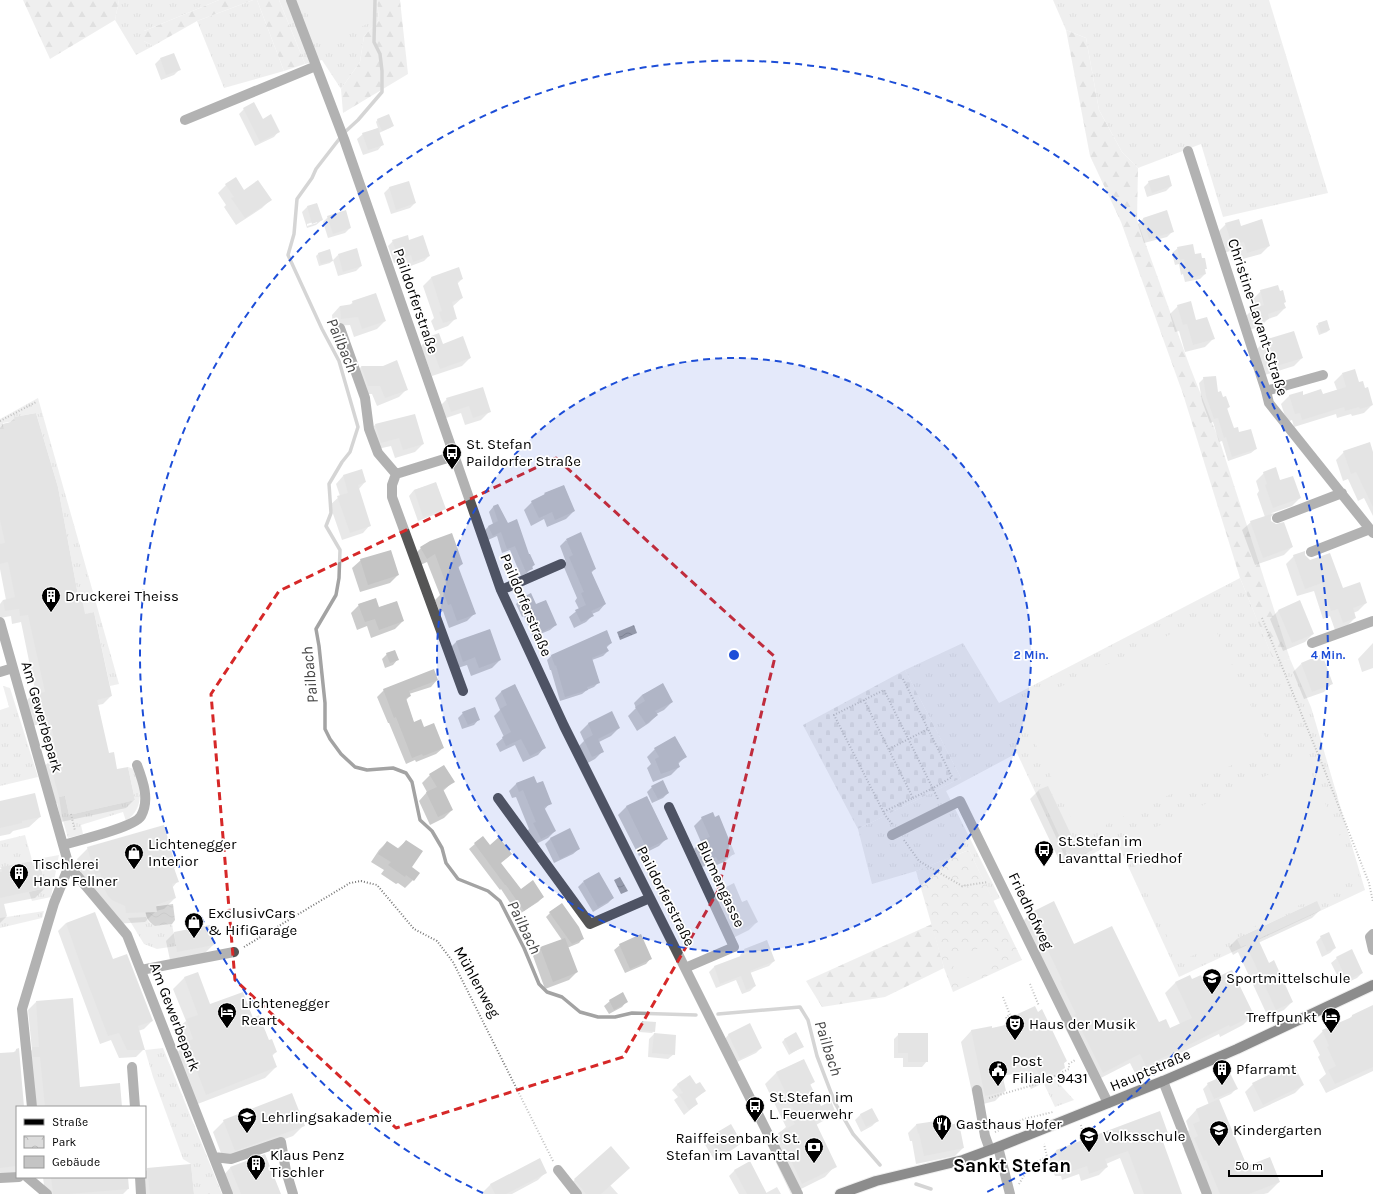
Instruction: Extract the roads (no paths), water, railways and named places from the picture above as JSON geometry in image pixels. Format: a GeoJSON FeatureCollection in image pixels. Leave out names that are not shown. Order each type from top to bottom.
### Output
{"type":"FeatureCollection","features":[{"type":"Feature","properties":{"kind":"main road","name":"Hauptstraße"},"geometry":{"type":"LineString","coordinates":[[840,1194],[876,1181],[963,1160],[994,1149],[1163,1081],[1237,1049],[1373,985]]}},
{"type":"Feature","properties":{"kind":"street","name":"Paildorferstraße"},"geometry":{"type":"LineString","coordinates":[[291,0],[344,139],[501,590],[564,726],[798,1194]]}},
{"type":"Feature","properties":{"kind":"street"},"geometry":{"type":"LineString","coordinates":[[185,120],[316,66]]}},
{"type":"Feature","properties":{"kind":"street","name":"Christine-Lavant-Straße"},"geometry":{"type":"LineString","coordinates":[[1188,151],[1269,403],[1372,531]]}},
{"type":"Feature","properties":{"kind":"street"},"geometry":{"type":"LineString","coordinates":[[340,328],[365,398],[369,429],[378,453],[396,474]]}},
{"type":"Feature","properties":{"kind":"street"},"geometry":{"type":"LineString","coordinates":[[1266,391],[1324,375]]}},
{"type":"Feature","properties":{"kind":"street"},"geometry":{"type":"LineString","coordinates":[[396,474],[454,456]]}},
{"type":"Feature","properties":{"kind":"street"},"geometry":{"type":"LineString","coordinates":[[396,474],[392,484],[392,497],[463,691]]}},
{"type":"Feature","properties":{"kind":"street"},"geometry":{"type":"LineString","coordinates":[[1278,518],[1342,493]]}},
{"type":"Feature","properties":{"kind":"street"},"geometry":{"type":"LineString","coordinates":[[1311,552],[1372,531]]}},
{"type":"Feature","properties":{"kind":"street"},"geometry":{"type":"LineString","coordinates":[[501,590],[561,564]]}},
{"type":"Feature","properties":{"kind":"street"},"geometry":{"type":"LineString","coordinates":[[1312,643],[1373,621]]}},
{"type":"Feature","properties":{"kind":"street","name":"Am Gewerbepark"},"geometry":{"type":"LineString","coordinates":[[0,622],[69,866],[127,935],[228,1194]]}},
{"type":"Feature","properties":{"kind":"street"},"geometry":{"type":"LineString","coordinates":[[0,672],[13,668]]}},
{"type":"Feature","properties":{"kind":"street"},"geometry":{"type":"LineString","coordinates":[[63,845],[129,825],[141,817],[145,802],[143,782],[137,765]]}},
{"type":"Feature","properties":{"kind":"street"},"geometry":{"type":"LineString","coordinates":[[498,798],[590,924],[650,898]]}},
{"type":"Feature","properties":{"kind":"street","name":"Friedhofweg"},"geometry":{"type":"LineString","coordinates":[[895,833],[960,801],[1108,1103]]}},
{"type":"Feature","properties":{"kind":"street","name":"Blumengasse"},"geometry":{"type":"LineString","coordinates":[[669,806],[734,947],[685,968]]}},
{"type":"Feature","properties":{"kind":"street"},"geometry":{"type":"LineString","coordinates":[[32,1106],[22,1009],[54,903],[69,866]]}},
{"type":"Feature","properties":{"kind":"street"},"geometry":{"type":"LineString","coordinates":[[1373,934],[1370,936],[1373,950]]}},
{"type":"Feature","properties":{"kind":"street"},"geometry":{"type":"LineString","coordinates":[[141,970],[234,952]]}},
{"type":"Feature","properties":{"kind":"street"},"geometry":{"type":"LineString","coordinates":[[132,1067],[135,1106]]}},
{"type":"Feature","properties":{"kind":"street"},"geometry":{"type":"LineString","coordinates":[[1163,1081],[1207,1194]]}},
{"type":"Feature","properties":{"kind":"street"},"geometry":{"type":"LineString","coordinates":[[976,1090],[985,1136],[994,1149],[1009,1190]]}},
{"type":"Feature","properties":{"kind":"street"},"geometry":{"type":"LineString","coordinates":[[214,1157],[231,1159],[280,1142],[286,1171],[293,1194]]}},
{"type":"Feature","properties":{"kind":"street"},"geometry":{"type":"LineString","coordinates":[[558,1170],[578,1194]]}},
{"type":"Feature","properties":{"kind":"street"},"geometry":{"type":"LineString","coordinates":[[0,1178],[16,1177]]}},
{"type":"Feature","properties":{"kind":"street"},"geometry":{"type":"LineString","coordinates":[[28,1178],[42,1188]]}},
{"type":"Feature","properties":{"kind":"street"},"geometry":{"type":"LineString","coordinates":[[140,1178],[141,1194]]}},
{"type":"Feature","properties":{"kind":"water"},"geometry":{"type":"Polygon","coordinates":[[[634,625],[637,633],[620,640],[617,632],[634,625]]]}},
{"type":"Feature","properties":{"kind":"water"},"geometry":{"type":"Polygon","coordinates":[[[620,877],[628,891],[621,894],[614,880],[620,877]]]}},
{"type":"Feature","properties":{"kind":"water"},"geometry":{"type":"Polygon","coordinates":[[[173,904],[175,920],[172,924],[155,926],[146,916],[145,908],[173,904]]]}},
{"type":"Feature","properties":{"kind":"waterway","name":"Pailbach"},"geometry":{"type":"LineString","coordinates":[[346,131],[358,120],[382,92],[380,54],[374,42],[375,0]]}},
{"type":"Feature","properties":{"kind":"waterway","name":"Pailbach"},"geometry":{"type":"LineString","coordinates":[[340,138],[316,169],[312,178],[297,199],[294,234],[288,255],[322,329],[339,361],[358,427],[350,452],[342,462],[329,484],[331,513],[326,526],[340,550],[339,578],[336,595],[316,629],[325,703],[325,729],[341,754],[355,767],[367,770],[393,768],[406,773],[412,782],[420,820],[432,831],[442,848],[446,863],[458,879],[488,891],[500,901],[524,948],[539,984],[547,992],[562,997],[580,1012],[598,1017],[615,1017],[632,1013],[696,1015]]}},
{"type":"Feature","properties":{"kind":"waterway","name":"Pailbach"},"geometry":{"type":"LineString","coordinates":[[718,1014],[800,1007],[808,1020],[817,1056],[835,1103],[853,1134],[880,1165]]}},
{"type":"Feature","properties":{"kind":"waterway","name":"Pailbach"},"geometry":{"type":"LineString","coordinates":[[916,1184],[931,1189]]}},
{"type":"Feature","properties":{"kind":"place","name":"St. Stefan Paildorfer Straße"},"geometry":{"type":"Point","coordinates":[452,470]}},
{"type":"Feature","properties":{"kind":"place","name":"Druckerei Theiss"},"geometry":{"type":"Point","coordinates":[51,613]}},
{"type":"Feature","properties":{"kind":"place","name":"St.Stefan im Lavanttal Friedhof"},"geometry":{"type":"Point","coordinates":[1044,867]}},
{"type":"Feature","properties":{"kind":"place","name":"Lichtenegger Interior"},"geometry":{"type":"Point","coordinates":[134,870]}},
{"type":"Feature","properties":{"kind":"place","name":"Tischlerei Hans Fellner"},"geometry":{"type":"Point","coordinates":[19,890]}},
{"type":"Feature","properties":{"kind":"place","name":"ExclusivCars & HifiGarage"},"geometry":{"type":"Point","coordinates":[194,939]}},
{"type":"Feature","properties":{"kind":"place","name":"Sportmittelschule"},"geometry":{"type":"Point","coordinates":[1212,995]}},
{"type":"Feature","properties":{"kind":"place","name":"Lichtenegger Reart"},"geometry":{"type":"Point","coordinates":[227,1029]}},
{"type":"Feature","properties":{"kind":"place","name":"Treffpunkt"},"geometry":{"type":"Point","coordinates":[1331,1034]}},
{"type":"Feature","properties":{"kind":"place","name":"Haus der Musik"},"geometry":{"type":"Point","coordinates":[1015,1041]}},
{"type":"Feature","properties":{"kind":"place","name":"Pfarramt"},"geometry":{"type":"Point","coordinates":[1222,1086]}},
{"type":"Feature","properties":{"kind":"place","name":"Post Filiale 9431"},"geometry":{"type":"Point","coordinates":[998,1087]}},
{"type":"Feature","properties":{"kind":"place","name":"St.Stefan im L. Feuerwehr"},"geometry":{"type":"Point","coordinates":[755,1123]}},
{"type":"Feature","properties":{"kind":"place","name":"Lehrlingsakademie"},"geometry":{"type":"Point","coordinates":[247,1134]}},
{"type":"Feature","properties":{"kind":"place","name":"Gasthaus Hofer"},"geometry":{"type":"Point","coordinates":[942,1141]}},
{"type":"Feature","properties":{"kind":"place","name":"Kindergarten"},"geometry":{"type":"Point","coordinates":[1219,1147]}},
{"type":"Feature","properties":{"kind":"place","name":"Volksschule"},"geometry":{"type":"Point","coordinates":[1089,1153]}},
{"type":"Feature","properties":{"kind":"place","name":"Raiffeisenbank St. Stefan im Lavanttal"},"geometry":{"type":"Point","coordinates":[814,1164]}},
{"type":"Feature","properties":{"kind":"place","name":"Klaus Penz Tischler"},"geometry":{"type":"Point","coordinates":[256,1181]}},
{"type":"Feature","properties":{"kind":"district","name":"Sankt Stefan"},"geometry":{"type":"Point","coordinates":[1012,1165]}}]}
